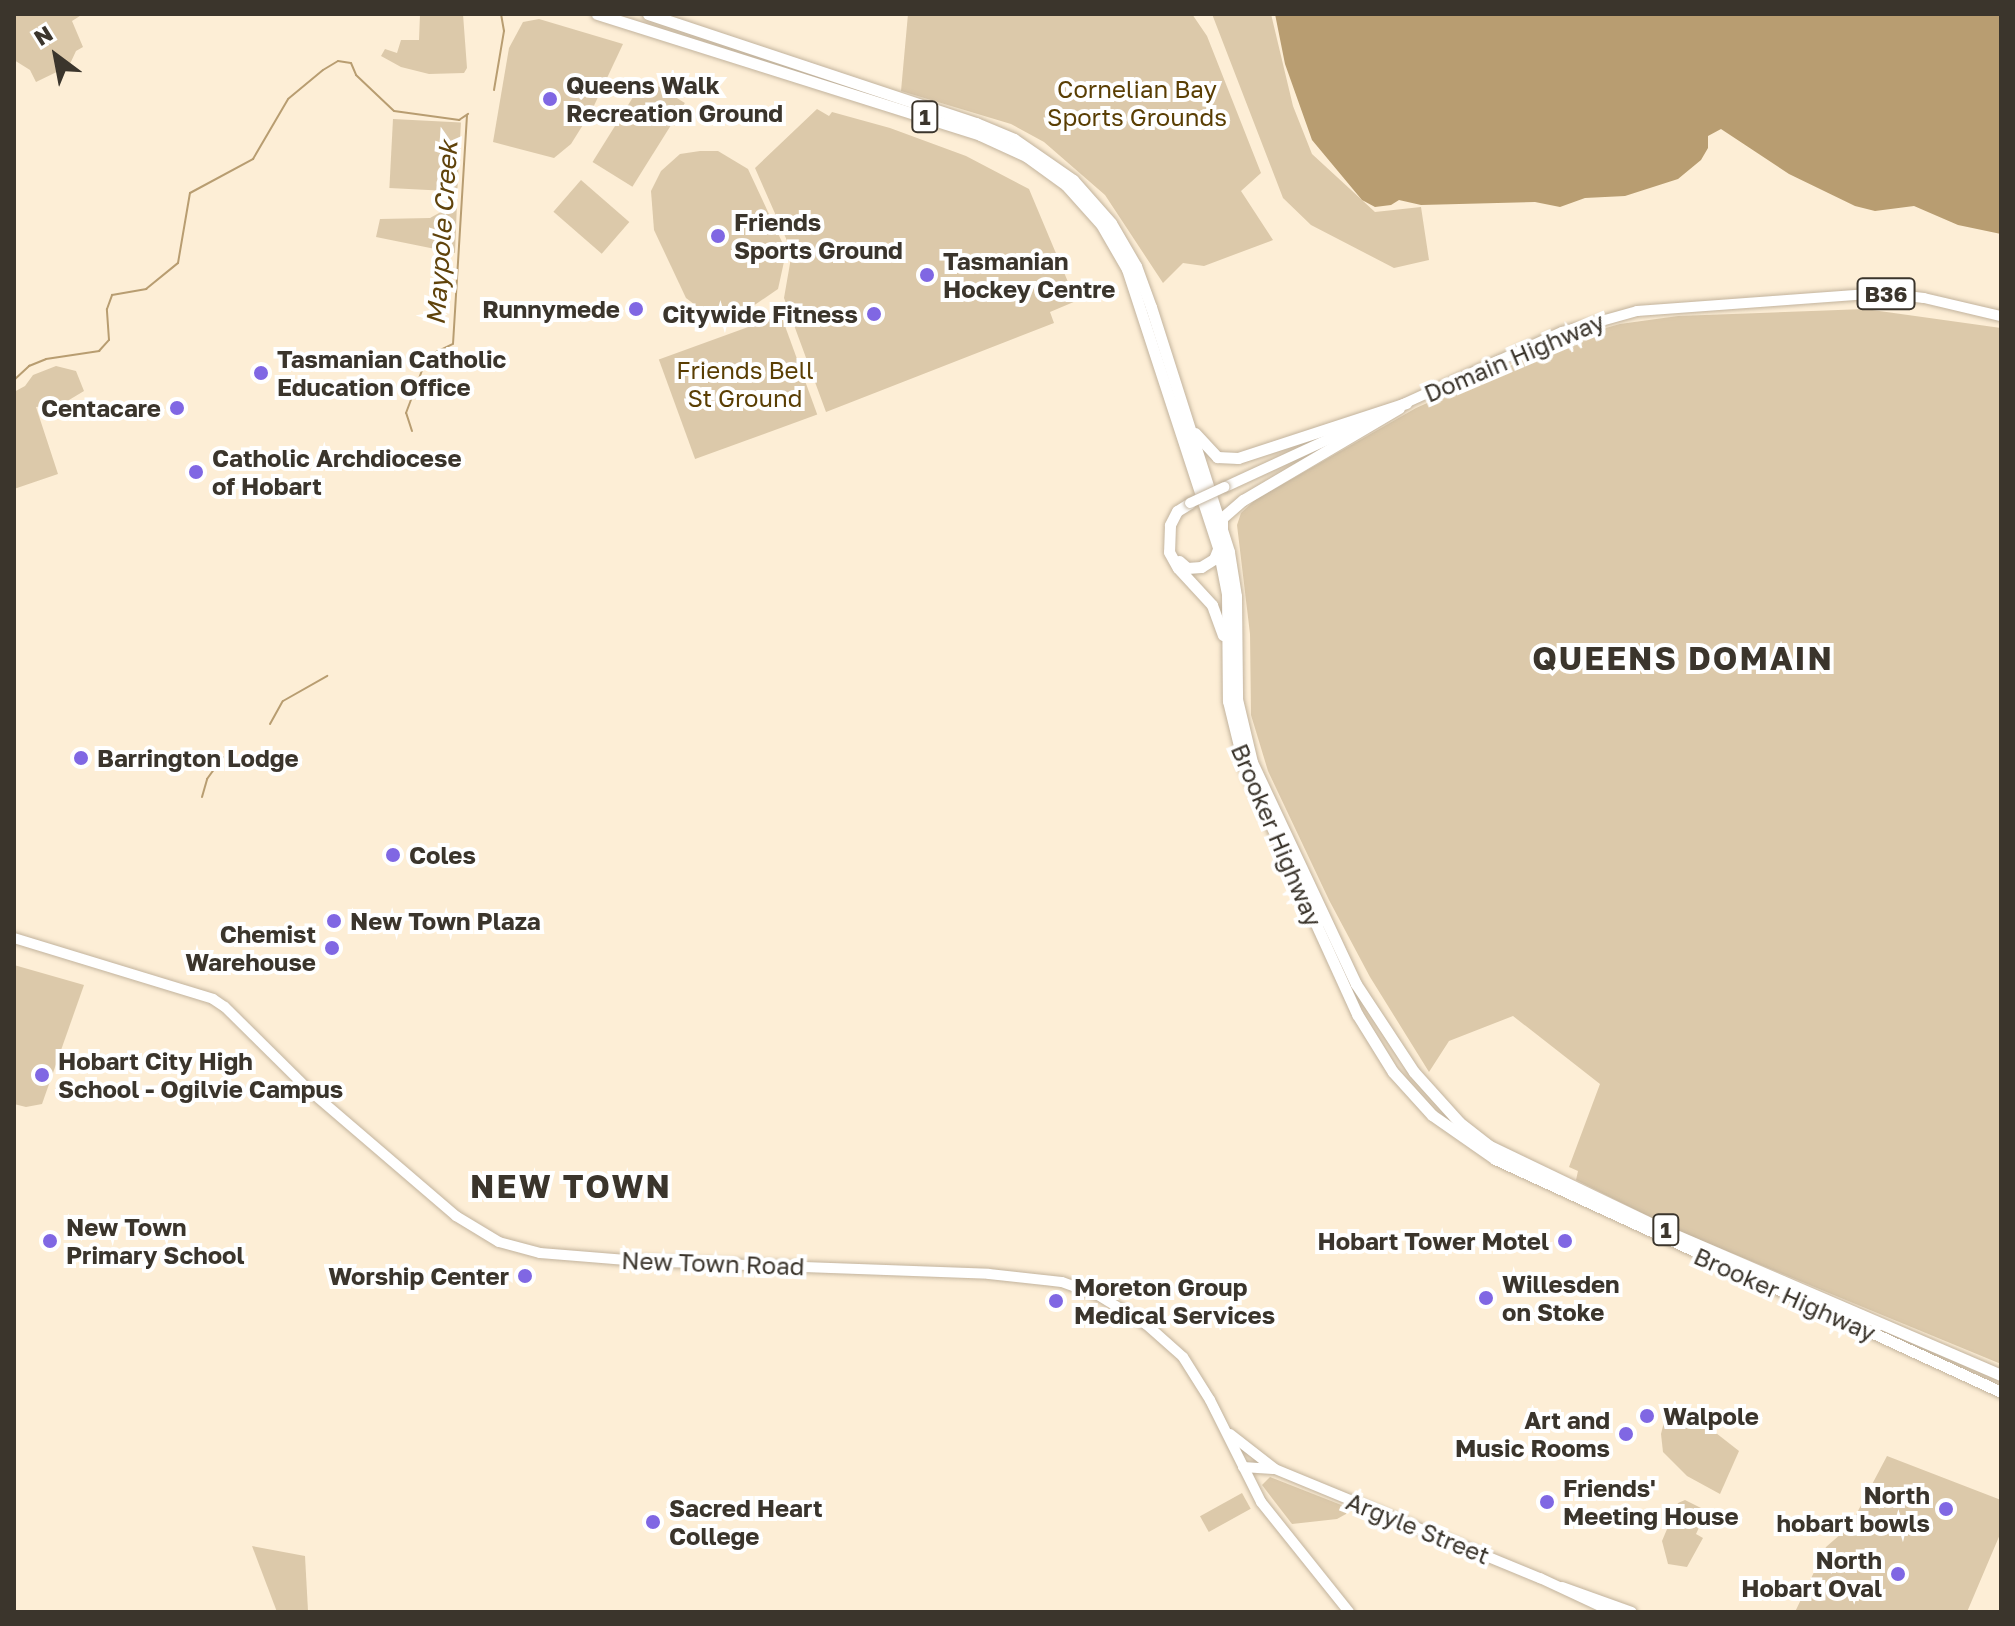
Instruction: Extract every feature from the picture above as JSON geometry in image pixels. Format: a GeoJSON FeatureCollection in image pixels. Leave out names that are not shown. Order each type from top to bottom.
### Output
{"type":"FeatureCollection","features":[{"type":"Feature","properties":{"kind":"highway","name":"Brooker Highway"},"geometry":{"type":"LineString","coordinates":[[597,14],[911,112],[1010,147],[1066,185],[1092,213],[1127,269],[1146,308],[1162,358],[1218,548],[1227,594],[1231,723],[1244,766],[1357,1014],[1393,1072],[1432,1115],[1495,1159],[2001,1392]]}},
{"type":"Feature","properties":{"kind":"highway","name":"1"},"geometry":{"type":"LineString","coordinates":[[648,14],[1005,135],[1056,165],[1111,223],[1136,266],[1146,308]]}},
{"type":"Feature","properties":{"kind":"highway","name":"Brooker Highway"},"geometry":{"type":"LineString","coordinates":[[1162,358],[1182,408],[1223,535],[1236,596],[1237,699],[1244,739],[1260,781],[1344,963],[1378,1020],[1443,1106],[1490,1146],[1671,1233],[2001,1375]]}},
{"type":"Feature","properties":{"kind":"highway"},"geometry":{"type":"LineString","coordinates":[[1182,408],[1202,445],[1217,457],[1228,458],[1406,403]]}},
{"type":"Feature","properties":{"kind":"highway"},"geometry":{"type":"LineString","coordinates":[[1223,535],[1222,518],[1243,500],[1406,403]]}},
{"type":"Feature","properties":{"kind":"highway"},"geometry":{"type":"LineString","coordinates":[[1190,503],[1173,531],[1177,558],[1187,568],[1195,569],[1214,559],[1218,548]]}},
{"type":"Feature","properties":{"kind":"highway"},"geometry":{"type":"LineString","coordinates":[[1190,503],[1177,511],[1170,525],[1169,552],[1218,617],[1227,667]]}},
{"type":"Feature","properties":{"kind":"highway"},"geometry":{"type":"LineString","coordinates":[[1378,1020],[1395,1057],[1393,1072]]}},
{"type":"Feature","properties":{"kind":"main road","name":"Domain Highway"},"geometry":{"type":"LineString","coordinates":[[1190,503],[1553,335],[1637,311],[1882,293],[1924,298],[2001,316]]}},
{"type":"Feature","properties":{"kind":"main road","name":"New Town Road"},"geometry":{"type":"LineString","coordinates":[[14,938],[213,999],[339,1116],[456,1216],[499,1242],[540,1253],[625,1260],[943,1271],[1069,1284],[1107,1300],[1170,1343],[1194,1371],[1252,1487],[1301,1556],[1349,1612]]}},
{"type":"Feature","properties":{"kind":"main road","name":"Argyle Street"},"geometry":{"type":"LineString","coordinates":[[1226,1430],[1275,1469],[1613,1612]]}},
{"type":"Feature","properties":{"kind":"main road","name":"Argyle Street"},"geometry":{"type":"LineString","coordinates":[[1243,1467],[1275,1469]]}},
{"type":"Feature","properties":{"kind":"main road"},"geometry":{"type":"LineString","coordinates":[[1252,1487],[1260,1476],[1275,1469]]}},
{"type":"Feature","properties":{"kind":"main road","name":"Argyle Street"},"geometry":{"type":"LineString","coordinates":[[1560,1587],[1574,1589],[1632,1612]]}},
{"type":"Feature","properties":{"kind":"green space"},"geometry":{"type":"Polygon","coordinates":[[[14,14],[83,14],[72,21],[83,47],[76,51],[69,66],[36,82],[30,70],[14,60],[14,14]]]}},
{"type":"Feature","properties":{"kind":"green space"},"geometry":{"type":"Polygon","coordinates":[[[420,14],[463,14],[467,68],[464,73],[429,74],[401,67],[381,56],[385,49],[397,53],[401,40],[419,40],[420,14]]]}},
{"type":"Feature","properties":{"kind":"green space","name":"Cornelian Bay Sports Grounds"},"geometry":{"type":"Polygon","coordinates":[[[908,14],[1192,14],[1207,36],[1261,173],[1241,191],[1273,240],[1204,266],[1183,263],[1163,283],[1105,195],[1044,142],[1011,124],[901,91],[908,14]]]}},
{"type":"Feature","properties":{"kind":"green space"},"geometry":{"type":"Polygon","coordinates":[[[1212,14],[1271,14],[1293,106],[1312,154],[1375,212],[1421,207],[1429,260],[1394,268],[1311,225],[1283,198],[1212,14]]]}},
{"type":"Feature","properties":{"kind":"green space","name":"Queens Walk Recreation Ground"},"geometry":{"type":"Polygon","coordinates":[[[539,19],[623,44],[591,112],[571,144],[554,158],[493,142],[509,48],[523,22],[539,19]]]}},
{"type":"Feature","properties":{"kind":"green space"},"geometry":{"type":"Polygon","coordinates":[[[645,78],[685,103],[632,187],[593,162],[645,78]]]}},
{"type":"Feature","properties":{"kind":"green space","name":"Tasmanian Hockey Centre"},"geometry":{"type":"Polygon","coordinates":[[[817,109],[829,116],[832,112],[890,128],[966,156],[1029,189],[1076,301],[1050,312],[1054,323],[826,412],[784,298],[792,252],[755,168],[817,109]]]}},
{"type":"Feature","properties":{"kind":"green space"},"geometry":{"type":"Polygon","coordinates":[[[393,119],[461,123],[457,191],[389,188],[393,119]]]}},
{"type":"Feature","properties":{"kind":"green space","name":"Friends Sports Ground"},"geometry":{"type":"Polygon","coordinates":[[[718,151],[748,169],[782,242],[785,257],[778,289],[740,315],[703,311],[686,298],[654,230],[651,191],[661,171],[680,154],[718,151]]]}},
{"type":"Feature","properties":{"kind":"green space"},"geometry":{"type":"Polygon","coordinates":[[[581,180],[629,222],[602,254],[553,212],[581,180]]]}},
{"type":"Feature","properties":{"kind":"green space"},"geometry":{"type":"Polygon","coordinates":[[[457,203],[455,253],[376,237],[380,219],[430,218],[457,203]]]}},
{"type":"Feature","properties":{"kind":"green space","name":"QUEENS DOMAIN"},"geometry":{"type":"Polygon","coordinates":[[[1865,309],[2001,328],[2001,1364],[1676,1230],[1576,1180],[1578,1171],[1569,1167],[1600,1084],[1513,1016],[1449,1041],[1429,1072],[1370,977],[1329,900],[1268,771],[1251,715],[1250,634],[1237,525],[1241,513],[1255,500],[1416,408],[1577,336],[1620,324],[1678,316],[1865,309]]]}},
{"type":"Feature","properties":{"kind":"green space","name":"Friends Bell St Ground"},"geometry":{"type":"Polygon","coordinates":[[[781,315],[817,415],[695,459],[659,359],[781,315]]]}},
{"type":"Feature","properties":{"kind":"green space"},"geometry":{"type":"Polygon","coordinates":[[[56,366],[76,371],[84,391],[64,403],[36,407],[58,474],[14,489],[14,392],[25,386],[33,375],[56,366]]]}},
{"type":"Feature","properties":{"kind":"green space"},"geometry":{"type":"Polygon","coordinates":[[[14,965],[84,985],[42,1104],[26,1107],[14,1104],[14,965]]]}},
{"type":"Feature","properties":{"kind":"green space"},"geometry":{"type":"Polygon","coordinates":[[[1693,1415],[1739,1451],[1720,1494],[1687,1476],[1663,1452],[1661,1434],[1664,1422],[1693,1415]]]}},
{"type":"Feature","properties":{"kind":"green space","name":"North Hobart Oval"},"geometry":{"type":"Polygon","coordinates":[[[1887,1456],[2001,1500],[2001,1532],[1967,1612],[1795,1612],[1826,1547],[1850,1526],[1887,1456]]]}},
{"type":"Feature","properties":{"kind":"green space"},"geometry":{"type":"Polygon","coordinates":[[[1270,1477],[1349,1508],[1337,1519],[1292,1524],[1262,1485],[1270,1477]]]}},
{"type":"Feature","properties":{"kind":"green space"},"geometry":{"type":"Polygon","coordinates":[[[1242,1493],[1251,1509],[1209,1532],[1200,1516],[1242,1493]]]}},
{"type":"Feature","properties":{"kind":"green space"},"geometry":{"type":"Polygon","coordinates":[[[1685,1500],[1707,1511],[1696,1534],[1703,1538],[1687,1567],[1668,1564],[1662,1541],[1678,1503],[1685,1500]]]}},
{"type":"Feature","properties":{"kind":"green space"},"geometry":{"type":"Polygon","coordinates":[[[252,1546],[305,1556],[308,1611],[277,1612],[252,1546]]]}},
{"type":"Feature","properties":{"kind":"shaded area"},"geometry":{"type":"Polygon","coordinates":[[[1275,14],[2001,14],[2001,234],[1958,225],[1914,206],[1875,211],[1855,206],[1789,174],[1721,129],[1708,136],[1708,148],[1701,160],[1678,179],[1625,196],[1585,198],[1560,207],[1535,202],[1421,205],[1399,200],[1391,205],[1375,207],[1362,200],[1312,140],[1285,64],[1275,14]]]}},
{"type":"Feature","properties":{"kind":"waterway"},"geometry":{"type":"LineString","coordinates":[[494,90],[504,31],[501,14]]}},
{"type":"Feature","properties":{"kind":"waterway"},"geometry":{"type":"LineString","coordinates":[[14,380],[29,366],[46,359],[99,351],[109,340],[107,309],[112,295],[146,289],[178,263],[190,193],[253,159],[288,99],[338,61],[351,63],[356,75],[394,111],[459,120],[468,114]]}},
{"type":"Feature","properties":{"kind":"waterway","name":"Maypole Creek"},"geometry":{"type":"LineString","coordinates":[[412,431],[406,413],[424,365],[430,355],[453,344],[467,115]]}},
{"type":"Feature","properties":{"kind":"waterway","name":"Maypole Creek"},"geometry":{"type":"LineString","coordinates":[[270,724],[283,701],[327,676]]}},
{"type":"Feature","properties":{"kind":"waterway","name":"Maypole Creek"},"geometry":{"type":"LineString","coordinates":[[202,797],[207,779],[223,757]]}},
{"type":"Feature","properties":{"kind":"place","name":"Queens Walk Recreation Ground"},"geometry":{"type":"Point","coordinates":[550,99]}},
{"type":"Feature","properties":{"kind":"place","name":"Friends Sports Ground"},"geometry":{"type":"Point","coordinates":[718,236]}},
{"type":"Feature","properties":{"kind":"place","name":"Tasmanian Hockey Centre"},"geometry":{"type":"Point","coordinates":[927,275]}},
{"type":"Feature","properties":{"kind":"place","name":"Runnymede"},"geometry":{"type":"Point","coordinates":[636,309]}},
{"type":"Feature","properties":{"kind":"place","name":"Citywide Fitness"},"geometry":{"type":"Point","coordinates":[874,314]}},
{"type":"Feature","properties":{"kind":"place","name":"Tasmanian Catholic Education Office"},"geometry":{"type":"Point","coordinates":[261,373]}},
{"type":"Feature","properties":{"kind":"place","name":"Centacare"},"geometry":{"type":"Point","coordinates":[177,408]}},
{"type":"Feature","properties":{"kind":"place","name":"Catholic Archdiocese of Hobart"},"geometry":{"type":"Point","coordinates":[196,472]}},
{"type":"Feature","properties":{"kind":"place","name":"Barrington Lodge"},"geometry":{"type":"Point","coordinates":[81,758]}},
{"type":"Feature","properties":{"kind":"place","name":"Coles"},"geometry":{"type":"Point","coordinates":[393,855]}},
{"type":"Feature","properties":{"kind":"place","name":"New Town Plaza"},"geometry":{"type":"Point","coordinates":[334,921]}},
{"type":"Feature","properties":{"kind":"place","name":"Chemist Warehouse"},"geometry":{"type":"Point","coordinates":[332,948]}},
{"type":"Feature","properties":{"kind":"place","name":"Hobart City High School - Ogilvie Campus"},"geometry":{"type":"Point","coordinates":[42,1075]}},
{"type":"Feature","properties":{"kind":"place","name":"New Town Primary School"},"geometry":{"type":"Point","coordinates":[50,1241]}},
{"type":"Feature","properties":{"kind":"place","name":"Hobart Tower Motel"},"geometry":{"type":"Point","coordinates":[1565,1241]}},
{"type":"Feature","properties":{"kind":"place","name":"Worship Center"},"geometry":{"type":"Point","coordinates":[525,1276]}},
{"type":"Feature","properties":{"kind":"place","name":"Willesden on Stoke"},"geometry":{"type":"Point","coordinates":[1486,1298]}},
{"type":"Feature","properties":{"kind":"place","name":"Moreton Group Medical Services"},"geometry":{"type":"Point","coordinates":[1056,1301]}},
{"type":"Feature","properties":{"kind":"place","name":"Walpole"},"geometry":{"type":"Point","coordinates":[1647,1416]}},
{"type":"Feature","properties":{"kind":"place","name":"Art and Music Rooms"},"geometry":{"type":"Point","coordinates":[1626,1434]}},
{"type":"Feature","properties":{"kind":"place","name":"Friends' Meeting House"},"geometry":{"type":"Point","coordinates":[1547,1502]}},
{"type":"Feature","properties":{"kind":"place","name":"North hobart bowls"},"geometry":{"type":"Point","coordinates":[1946,1509]}},
{"type":"Feature","properties":{"kind":"place","name":"Sacred Heart College"},"geometry":{"type":"Point","coordinates":[653,1522]}},
{"type":"Feature","properties":{"kind":"place","name":"North Hobart Oval"},"geometry":{"type":"Point","coordinates":[1898,1574]}},
{"type":"Feature","properties":{"kind":"district","name":"QUEENS DOMAIN"},"geometry":{"type":"Point","coordinates":[1683,658]}},
{"type":"Feature","properties":{"kind":"district","name":"NEW TOWN"},"geometry":{"type":"Point","coordinates":[571,1186]}}]}
